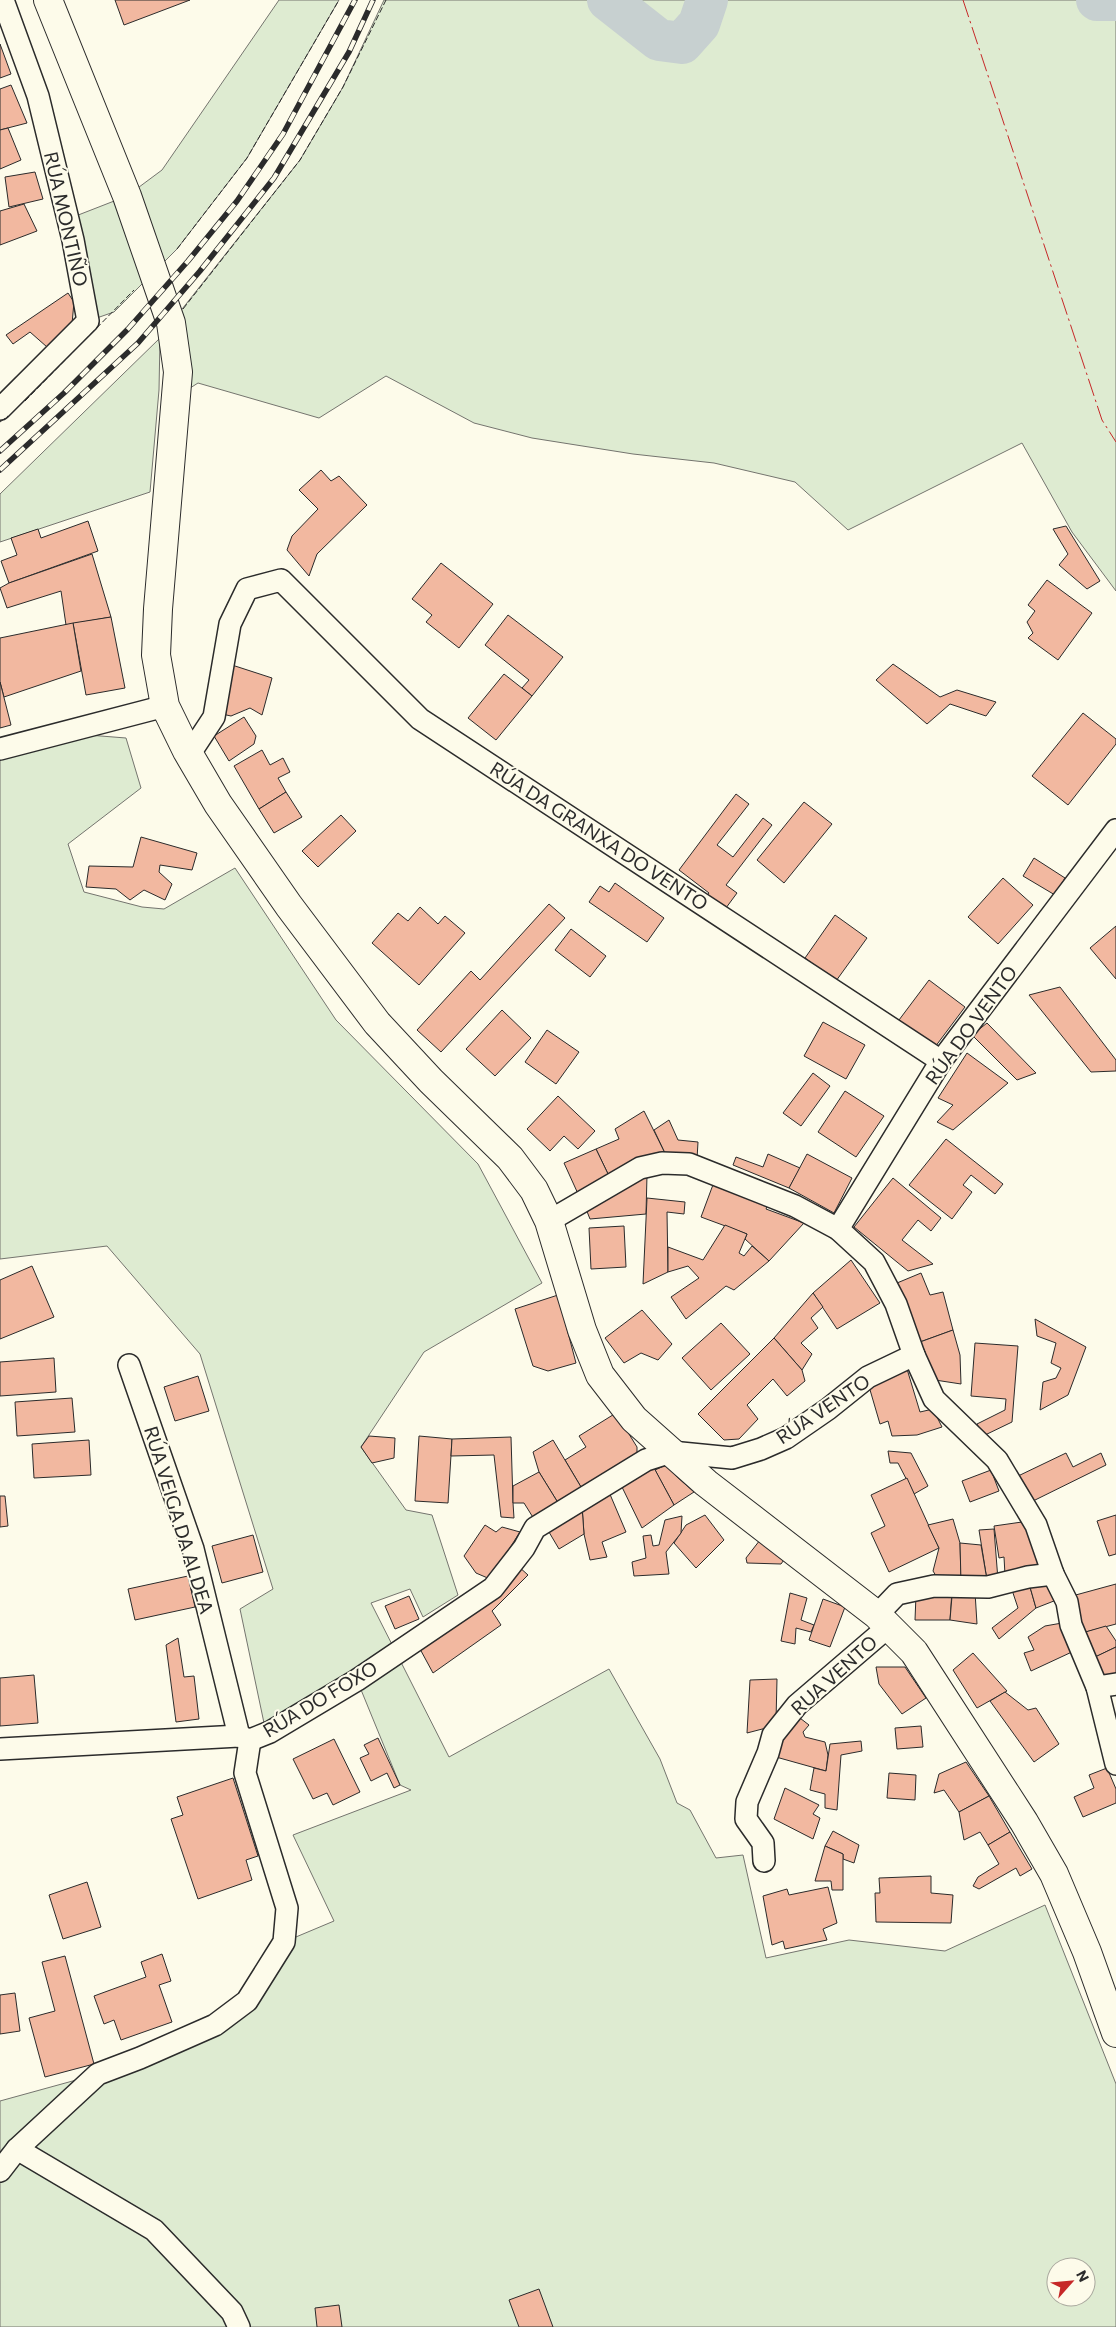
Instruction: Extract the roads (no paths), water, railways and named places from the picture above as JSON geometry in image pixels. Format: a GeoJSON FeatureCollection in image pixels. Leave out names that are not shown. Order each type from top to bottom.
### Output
{"type":"FeatureCollection","features":[{"type":"Feature","properties":{"kind":"main road"},"geometry":{"type":"LineString","coordinates":[[48,0],[127,196],[171,323],[178,372],[158,609],[156,656],[166,706],[189,755],[218,804],[332,966],[377,1023],[431,1081],[510,1158],[534,1190],[549,1221],[582,1330],[600,1375],[634,1420],[706,1483],[883,1621],[914,1652],[1024,1822],[1054,1874],[1087,1952],[1116,2033]]}},
{"type":"Feature","properties":{"kind":"street","name":"RÚA MONTIÑO"},"geometry":{"type":"LineString","coordinates":[[0,409],[88,321],[73,240],[38,96],[3,0]]}},
{"type":"Feature","properties":{"kind":"street","name":"RÚA DA GRANXA DO VENTO"},"geometry":{"type":"LineString","coordinates":[[189,755],[214,718],[230,624],[247,589],[281,580],[420,719],[941,1061]]}},
{"type":"Feature","properties":{"kind":"street"},"geometry":{"type":"LineString","coordinates":[[0,749],[166,706]]}},
{"type":"Feature","properties":{"kind":"street","name":"RÚA DO VENTO"},"geometry":{"type":"LineString","coordinates":[[838,1229],[941,1061],[1116,830]]}},
{"type":"Feature","properties":{"kind":"street"},"geometry":{"type":"LineString","coordinates":[[549,1221],[640,1168],[662,1163],[689,1164],[795,1206],[838,1229],[874,1262],[896,1304],[914,1355],[934,1399],[997,1460],[1036,1525],[1053,1574],[1067,1602],[1071,1625],[1107,1685],[1116,1764]]}},
{"type":"Feature","properties":{"kind":"street","name":"RÚA VENTO"},"geometry":{"type":"LineString","coordinates":[[671,1452],[732,1458],[761,1449],[793,1433],[828,1410],[868,1378],[914,1355]]}},
{"type":"Feature","properties":{"kind":"street","name":"RÚA VEIGA DA ALDEA"},"geometry":{"type":"LineString","coordinates":[[129,1365],[193,1549],[244,1738]]}},
{"type":"Feature","properties":{"kind":"street","name":"RÚA DO FOXO"},"geometry":{"type":"LineString","coordinates":[[0,2171],[17,2149],[98,2074],[215,2026],[247,2002],[284,1942],[287,1908],[245,1773],[244,1738],[270,1732],[357,1680],[493,1588],[524,1548],[535,1528],[646,1460],[671,1452]]}},
{"type":"Feature","properties":{"kind":"street"},"geometry":{"type":"LineString","coordinates":[[883,1621],[897,1594],[934,1586],[988,1587],[1028,1577],[1053,1574]]}},
{"type":"Feature","properties":{"kind":"street","name":"RUA VENTO"},"geometry":{"type":"LineString","coordinates":[[764,1861],[763,1843],[746,1819],[747,1802],[768,1753],[773,1735],[797,1705],[883,1621]]}},
{"type":"Feature","properties":{"kind":"street"},"geometry":{"type":"LineString","coordinates":[[0,1749],[244,1738]]}},
{"type":"Feature","properties":{"kind":"street"},"geometry":{"type":"LineString","coordinates":[[17,2149],[154,2230],[232,2312],[239,2327]]}},
{"type":"Feature","properties":{"kind":"waterway"},"geometry":{"type":"LineString","coordinates":[[608,0],[659,40],[682,43],[699,24],[707,0]]}},
{"type":"Feature","properties":{"kind":"waterway"},"geometry":{"type":"LineString","coordinates":[[1097,0],[1116,0]]}},
{"type":"Feature","properties":{"kind":"railway"},"geometry":{"type":"LineString","coordinates":[[0,451],[64,393],[128,329],[188,261],[237,201],[283,134],[355,0]]}},
{"type":"Feature","properties":{"kind":"railway"},"geometry":{"type":"LineString","coordinates":[[0,470],[138,343],[200,271],[274,178],[349,52],[373,0]]}}]}
